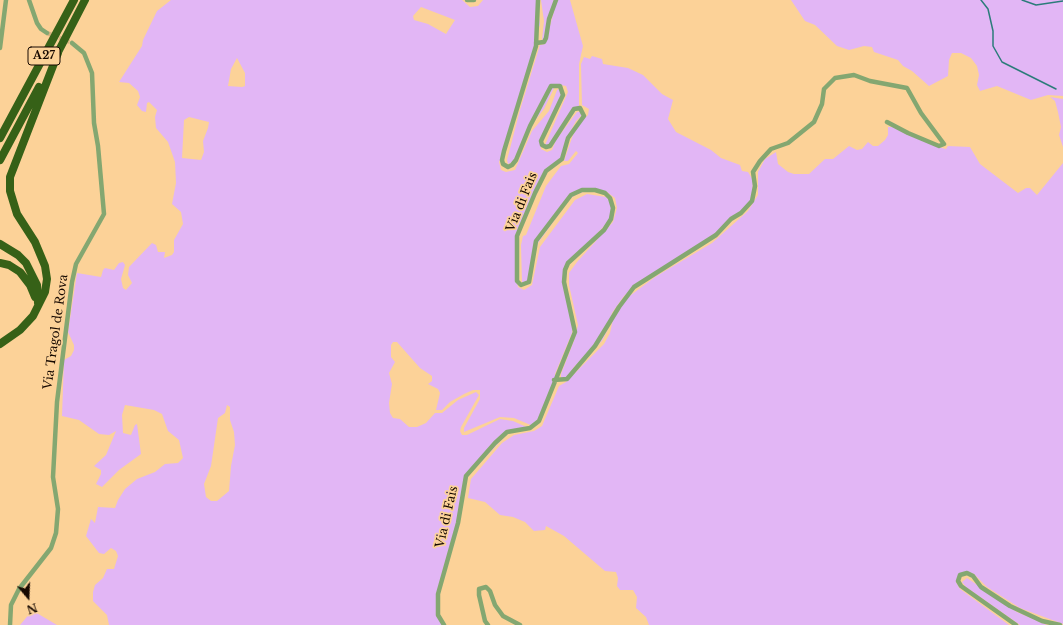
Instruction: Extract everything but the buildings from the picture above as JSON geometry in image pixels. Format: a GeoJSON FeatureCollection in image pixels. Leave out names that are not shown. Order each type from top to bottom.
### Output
{"type":"FeatureCollection","features":[{"type":"Feature","properties":{"kind":"highway","name":"A27"},"geometry":{"type":"LineString","coordinates":[[0,138],[74,0]]}},
{"type":"Feature","properties":{"kind":"highway","name":"A27"},"geometry":{"type":"LineString","coordinates":[[0,160],[85,0]]}},
{"type":"Feature","properties":{"kind":"highway","name":"A27"},"geometry":{"type":"LineString","coordinates":[[0,344],[20,330],[33,316],[45,292],[47,279],[45,266],[35,242],[17,214],[10,191],[10,177],[58,53]]}},
{"type":"Feature","properties":{"kind":"highway"},"geometry":{"type":"LineString","coordinates":[[0,244],[18,255],[30,271],[37,285],[38,308]]}},
{"type":"Feature","properties":{"kind":"highway"},"geometry":{"type":"LineString","coordinates":[[0,263],[15,268],[23,276],[33,291],[38,308]]}},
{"type":"Feature","properties":{"kind":"street"},"geometry":{"type":"LineString","coordinates":[[0,48],[6,0]]}},
{"type":"Feature","properties":{"kind":"street"},"geometry":{"type":"LineString","coordinates":[[29,0],[37,23],[47,32]]}},
{"type":"Feature","properties":{"kind":"street"},"geometry":{"type":"LineString","coordinates":[[467,0],[474,0]]}},
{"type":"Feature","properties":{"kind":"street","name":"Via di Fais"},"geometry":{"type":"LineString","coordinates":[[444,625],[438,615],[438,594],[458,523],[466,476],[506,432],[530,428],[539,421],[554,380],[575,332],[564,282],[565,270],[568,263],[604,230],[611,219],[613,208],[610,198],[605,193],[595,190],[582,190],[571,195],[536,241],[529,282],[521,285],[517,281],[517,236],[546,171],[562,159],[568,138],[584,116],[580,108],[574,109],[550,146],[546,147],[542,145],[541,141],[563,95],[560,86],[551,86],[530,126],[516,160],[508,167],[503,164],[502,160],[504,151],[536,43],[538,0]]}},
{"type":"Feature","properties":{"kind":"street"},"geometry":{"type":"LineString","coordinates":[[536,43],[544,42],[546,38],[548,24],[556,0]]}},
{"type":"Feature","properties":{"kind":"street","name":"Via Tragol de Rova"},"geometry":{"type":"LineString","coordinates":[[10,625],[12,606],[19,589],[51,548],[56,533],[58,509],[53,477],[57,402],[72,282],[76,264],[104,214],[98,146],[94,123],[92,73],[84,53],[72,43]]}},
{"type":"Feature","properties":{"kind":"street"},"geometry":{"type":"LineString","coordinates":[[554,380],[567,379],[595,346],[618,307],[634,287],[716,235],[731,219],[741,213],[752,200],[755,186],[753,172],[760,161],[771,149],[788,143],[814,122],[822,104],[824,89],[835,78],[854,75],[870,81],[907,88],[921,113],[944,144],[939,146],[887,122]]}},
{"type":"Feature","properties":{"kind":"street"},"geometry":{"type":"LineString","coordinates":[[1016,625],[962,586],[958,581],[960,575],[967,573],[973,576],[981,587],[1010,606],[1042,621],[1060,625]]}},
{"type":"Feature","properties":{"kind":"street"},"geometry":{"type":"LineString","coordinates":[[488,625],[485,621],[479,595],[479,589],[486,587],[490,591],[495,605],[503,616],[520,625]]}},
{"type":"Feature","properties":{"kind":"shaded area"},"geometry":{"type":"Polygon","coordinates":[[[171,0],[462,0],[470,7],[478,6],[483,0],[537,0],[540,25],[535,34],[536,45],[506,146],[499,162],[501,170],[506,172],[515,170],[532,131],[549,111],[557,90],[559,89],[563,93],[540,142],[541,149],[547,152],[552,150],[556,140],[577,112],[582,111],[581,116],[576,121],[569,134],[560,159],[548,169],[519,232],[516,277],[518,287],[524,290],[532,285],[540,247],[575,200],[587,194],[606,197],[612,203],[609,221],[570,262],[563,278],[573,325],[572,333],[555,374],[555,382],[543,413],[533,426],[514,418],[500,417],[464,432],[464,428],[480,399],[480,390],[473,390],[464,394],[450,402],[442,410],[436,410],[440,393],[438,389],[428,384],[432,381],[432,376],[420,368],[397,342],[393,342],[391,345],[391,357],[395,362],[389,373],[392,384],[389,403],[390,413],[393,418],[400,419],[409,427],[417,427],[426,423],[435,413],[442,413],[458,400],[476,392],[479,395],[461,427],[460,431],[462,435],[467,435],[500,419],[513,421],[529,428],[507,434],[468,476],[437,606],[442,625],[109,625],[107,615],[93,601],[95,585],[103,578],[107,569],[114,569],[118,556],[116,551],[111,548],[104,554],[99,553],[86,536],[91,519],[95,523],[98,507],[115,508],[125,489],[137,479],[155,472],[165,464],[178,463],[183,458],[179,440],[168,431],[162,414],[154,410],[125,405],[122,415],[123,433],[131,435],[135,425],[137,424],[141,454],[119,470],[102,487],[96,484],[101,474],[101,470],[94,466],[106,455],[116,431],[109,435],[99,434],[79,420],[62,416],[64,360],[71,356],[74,350],[74,345],[68,332],[77,273],[101,277],[105,268],[114,270],[119,263],[123,262],[125,265],[121,279],[123,288],[126,290],[132,283],[128,275],[129,267],[152,243],[156,245],[158,252],[165,252],[164,258],[172,255],[174,252],[174,240],[183,224],[181,212],[172,204],[176,183],[175,162],[168,142],[156,128],[155,117],[157,110],[149,102],[147,103],[146,112],[142,111],[137,105],[140,97],[138,91],[129,83],[119,82],[142,46],[143,40],[157,11],[171,0]],[[421,7],[413,16],[414,20],[428,24],[446,34],[455,20],[421,7]],[[237,58],[231,69],[228,86],[245,86],[245,73],[237,58]],[[189,117],[184,120],[182,158],[201,160],[204,152],[203,141],[209,122],[189,117]],[[227,405],[225,413],[218,418],[211,466],[204,484],[206,497],[211,501],[217,501],[229,491],[231,466],[235,445],[234,432],[230,420],[230,407],[227,405]]]}},
{"type":"Feature","properties":{"kind":"shaded area"},"geometry":{"type":"Polygon","coordinates":[[[541,0],[554,0],[544,39],[542,40],[544,21],[541,0]]]}},
{"type":"Feature","properties":{"kind":"shaded area"},"geometry":{"type":"Polygon","coordinates":[[[557,0],[570,0],[583,46],[579,64],[579,106],[549,146],[545,145],[568,92],[566,86],[556,84],[544,109],[532,124],[513,162],[508,164],[507,160],[520,110],[540,45],[545,44],[557,0]]]}},
{"type":"Feature","properties":{"kind":"shaded area"},"geometry":{"type":"Polygon","coordinates":[[[791,0],[1063,0],[1063,96],[1048,95],[1031,100],[997,86],[980,91],[977,85],[979,75],[977,66],[971,58],[961,53],[952,53],[949,60],[948,76],[929,86],[912,71],[903,66],[898,60],[874,52],[872,47],[864,46],[849,50],[837,46],[815,25],[805,21],[791,0]]]}},
{"type":"Feature","properties":{"kind":"shaded area"},"geometry":{"type":"Polygon","coordinates":[[[592,56],[602,59],[603,64],[628,68],[643,75],[662,94],[673,100],[668,119],[676,132],[711,150],[721,158],[740,165],[742,171],[748,172],[753,180],[752,201],[700,247],[631,290],[624,296],[612,313],[608,329],[602,341],[574,367],[567,379],[561,378],[561,374],[575,338],[578,325],[569,285],[569,273],[613,222],[617,208],[615,198],[607,192],[591,189],[575,195],[569,200],[538,243],[529,280],[522,283],[521,245],[523,236],[526,235],[546,186],[561,166],[569,164],[578,153],[576,151],[568,161],[564,161],[573,135],[580,123],[588,115],[589,109],[582,105],[581,64],[584,57],[590,59],[592,56]]]}},
{"type":"Feature","properties":{"kind":"shaded area"},"geometry":{"type":"Polygon","coordinates":[[[1050,97],[1063,99],[1063,147],[1059,135],[1061,127],[1058,112],[1055,101],[1050,97]]]}},
{"type":"Feature","properties":{"kind":"shaded area"},"geometry":{"type":"Polygon","coordinates":[[[888,127],[893,127],[938,147],[946,149],[948,146],[970,147],[980,164],[1018,193],[1026,188],[1030,188],[1037,195],[1063,163],[1063,624],[1020,608],[987,587],[974,574],[966,571],[956,582],[960,589],[1009,625],[649,625],[646,617],[636,608],[637,597],[633,590],[620,590],[617,586],[618,578],[616,572],[605,571],[564,536],[546,526],[545,530],[534,531],[525,522],[513,517],[500,515],[485,502],[468,498],[471,479],[502,443],[514,435],[534,431],[542,426],[559,386],[566,382],[604,344],[610,333],[613,319],[627,298],[655,277],[712,243],[748,211],[758,195],[758,172],[765,159],[776,152],[778,164],[788,172],[794,174],[809,174],[825,159],[833,159],[849,146],[857,150],[862,149],[868,142],[873,146],[878,146],[888,135],[888,127]]]}},
{"type":"Feature","properties":{"kind":"shaded area"},"geometry":{"type":"Polygon","coordinates":[[[967,578],[1017,612],[1047,625],[1020,625],[966,587],[962,582],[967,578]]]}},
{"type":"Feature","properties":{"kind":"shaded area"},"geometry":{"type":"Polygon","coordinates":[[[31,612],[35,612],[57,625],[20,625],[31,612]]]}},
{"type":"Feature","properties":{"kind":"waterway"},"geometry":{"type":"LineString","coordinates":[[981,0],[988,9],[993,31],[993,46],[1002,62],[1056,89]]}},
{"type":"Feature","properties":{"kind":"waterway"},"geometry":{"type":"LineString","coordinates":[[1022,0],[1036,5],[1063,1]]}},
{"type":"Feature","properties":{"kind":"tunnel"},"geometry":{"type":"LineString","coordinates":[[47,33],[72,43]]}}]}
